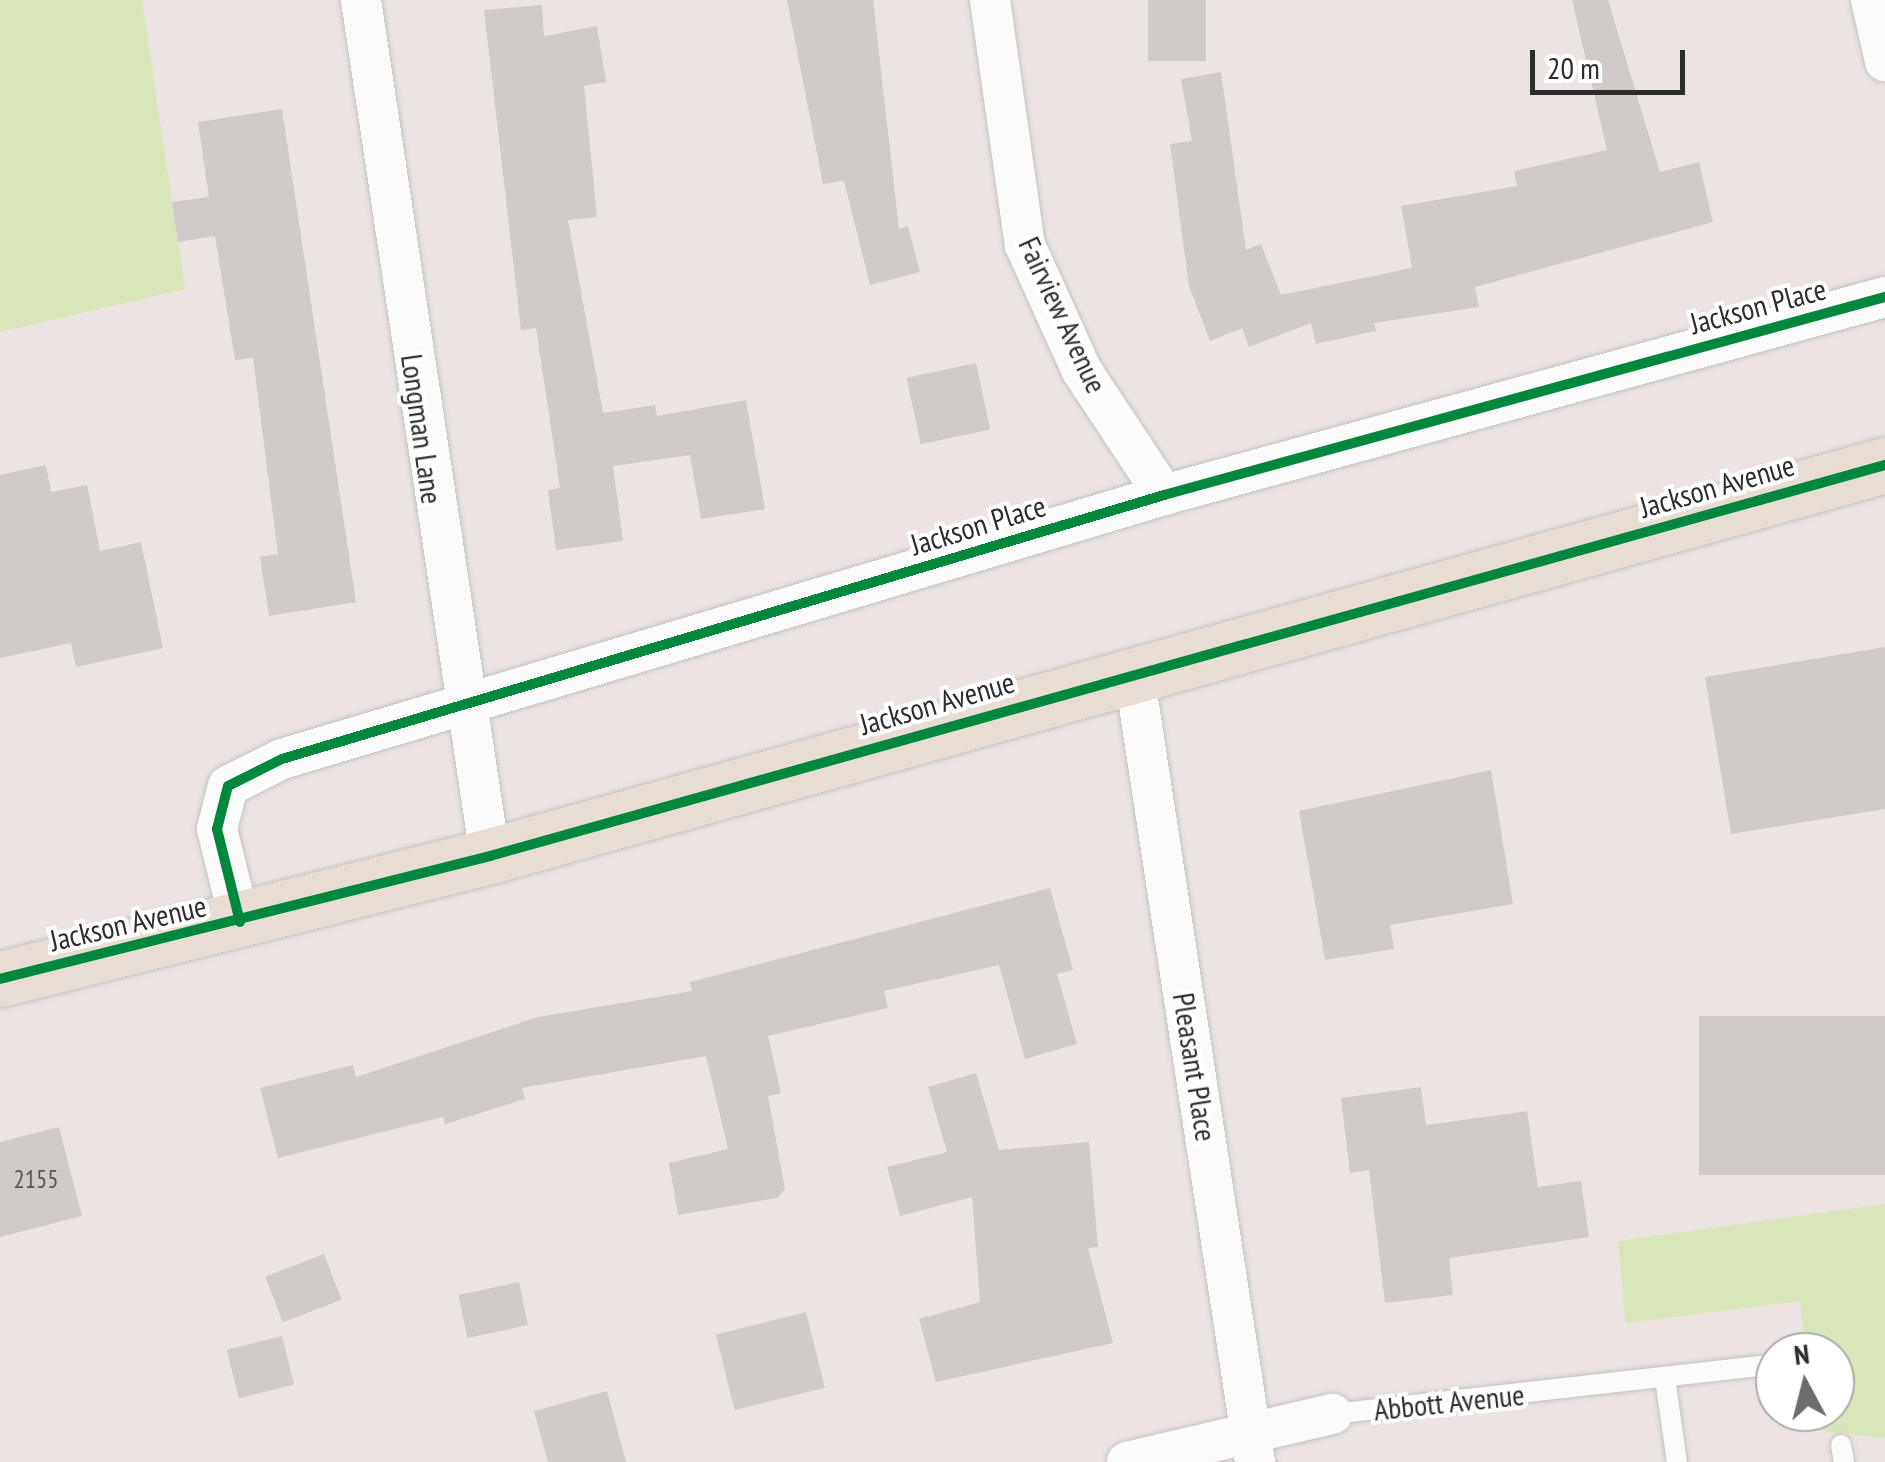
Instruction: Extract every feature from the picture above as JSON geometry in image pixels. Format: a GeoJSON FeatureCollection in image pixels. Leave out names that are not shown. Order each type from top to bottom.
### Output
{"type":"FeatureCollection","features":[{"type":"Feature","properties":{"kind":"main road","name":"Jackson Avenue"},"geometry":{"type":"LineString","coordinates":[[0,979],[240,922],[490,856],[1885,465]]}},
{"type":"Feature","properties":{"kind":"street","name":"Longman Lane"},"geometry":{"type":"LineString","coordinates":[[360,0],[462,708],[490,856]]}},
{"type":"Feature","properties":{"kind":"street","name":"Fairview Avenue"},"geometry":{"type":"LineString","coordinates":[[990,0],[1025,245],[1082,371],[1164,494]]}},
{"type":"Feature","properties":{"kind":"street"},"geometry":{"type":"LineString","coordinates":[[1870,0],[1885,62]]}},
{"type":"Feature","properties":{"kind":"street","name":"Jackson Place"},"geometry":{"type":"LineString","coordinates":[[240,922],[217,829],[228,786],[282,760],[1164,494],[1885,298]]}},
{"type":"Feature","properties":{"kind":"street","name":"Pleasant Place"},"geometry":{"type":"LineString","coordinates":[[1134,673],[1253,1445]]}},
{"type":"Feature","properties":{"kind":"street","name":"Abbott Avenue"},"geometry":{"type":"LineString","coordinates":[[1126,1462],[1253,1445],[1332,1414]]}},
{"type":"Feature","properties":{"kind":"lane","name":"Abbott Avenue"},"geometry":{"type":"LineString","coordinates":[[1332,1414],[1755,1367]]}},
{"type":"Feature","properties":{"kind":"lane"},"geometry":{"type":"LineString","coordinates":[[1665,1378],[1677,1462]]}},
{"type":"Feature","properties":{"kind":"green space"},"geometry":{"type":"Polygon","coordinates":[[[0,0],[142,0],[185,289],[0,332],[0,0]]]}},
{"type":"Feature","properties":{"kind":"green space"},"geometry":{"type":"Polygon","coordinates":[[[1885,1204],[1885,1438],[1832,1432],[1855,1432],[1855,1332],[1804,1332],[1800,1301],[1626,1323],[1618,1241],[1885,1204]]]}},
{"type":"Feature","properties":{"kind":"building"},"geometry":{"type":"Polygon","coordinates":[[[787,0],[873,0],[899,229],[908,226],[920,272],[870,285],[844,181],[823,184],[787,0]]]}},
{"type":"Feature","properties":{"kind":"building"},"geometry":{"type":"Polygon","coordinates":[[[1148,0],[1206,0],[1206,61],[1148,61],[1148,0]]]}},
{"type":"Feature","properties":{"kind":"building"},"geometry":{"type":"Polygon","coordinates":[[[1572,0],[1608,0],[1660,172],[1699,162],[1713,222],[1475,287],[1479,307],[1374,323],[1376,331],[1316,344],[1311,323],[1249,347],[1242,328],[1210,341],[1189,286],[1170,144],[1192,141],[1181,79],[1221,72],[1246,250],[1261,244],[1281,295],[1412,268],[1401,206],[1517,186],[1514,171],[1607,150],[1572,0]]]}},
{"type":"Feature","properties":{"kind":"building"},"geometry":{"type":"Polygon","coordinates":[[[542,5],[544,36],[597,26],[606,82],[584,86],[597,217],[568,220],[603,413],[655,405],[657,416],[746,400],[765,509],[701,519],[690,455],[613,466],[623,541],[556,550],[548,490],[560,488],[536,328],[521,330],[484,10],[542,5]]]}},
{"type":"Feature","properties":{"kind":"building"},"geometry":{"type":"Polygon","coordinates":[[[282,109],[356,602],[269,616],[260,557],[278,554],[253,358],[235,360],[215,236],[178,242],[172,202],[209,197],[198,122],[282,109]]]}},
{"type":"Feature","properties":{"kind":"building"},"geometry":{"type":"Polygon","coordinates":[[[976,363],[990,430],[921,444],[907,378],[976,363]]]}},
{"type":"Feature","properties":{"kind":"building"},"geometry":{"type":"Polygon","coordinates":[[[46,465],[51,492],[87,485],[100,551],[141,542],[163,648],[76,667],[71,643],[0,658],[0,475],[46,465]]]}},
{"type":"Feature","properties":{"kind":"building"},"geometry":{"type":"Polygon","coordinates":[[[1885,647],[1885,809],[1731,834],[1705,677],[1885,647]]]}},
{"type":"Feature","properties":{"kind":"building"},"geometry":{"type":"Polygon","coordinates":[[[1491,770],[1513,904],[1390,925],[1394,949],[1325,960],[1299,811],[1491,770]]]}},
{"type":"Feature","properties":{"kind":"building"},"geometry":{"type":"Polygon","coordinates":[[[1050,888],[1073,970],[1057,974],[1077,1044],[1025,1059],[999,965],[884,991],[888,1008],[768,1036],[781,1093],[768,1096],[785,1189],[777,1198],[678,1215],[669,1163],[728,1149],[706,1056],[522,1088],[525,1099],[445,1124],[443,1117],[278,1158],[260,1088],[353,1065],[356,1077],[538,1017],[692,991],[690,982],[1050,888]]]}},
{"type":"Feature","properties":{"kind":"building"},"geometry":{"type":"Polygon","coordinates":[[[1699,1016],[1885,1016],[1885,1175],[1699,1175],[1699,1016]]]}},
{"type":"Feature","properties":{"kind":"building"},"geometry":{"type":"Polygon","coordinates":[[[976,1073],[999,1150],[1089,1142],[1098,1247],[1088,1248],[1113,1343],[936,1382],[919,1319],[980,1302],[972,1197],[900,1216],[887,1167],[947,1152],[928,1087],[976,1073]]]}},
{"type":"Feature","properties":{"kind":"building"},"geometry":{"type":"Polygon","coordinates":[[[1421,1087],[1426,1125],[1527,1111],[1538,1187],[1581,1181],[1589,1237],[1449,1258],[1453,1295],[1385,1303],[1369,1170],[1350,1173],[1341,1098],[1421,1087]]]}},
{"type":"Feature","properties":{"kind":"building"},"geometry":{"type":"Polygon","coordinates":[[[59,1127],[82,1216],[0,1237],[0,1142],[59,1127]]]}},
{"type":"Feature","properties":{"kind":"building"},"geometry":{"type":"Polygon","coordinates":[[[324,1254],[342,1300],[283,1322],[265,1277],[324,1254]]]}},
{"type":"Feature","properties":{"kind":"building"},"geometry":{"type":"Polygon","coordinates":[[[519,1282],[528,1325],[468,1338],[458,1295],[519,1282]]]}},
{"type":"Feature","properties":{"kind":"building"},"geometry":{"type":"Polygon","coordinates":[[[806,1312],[825,1388],[735,1410],[716,1334],[806,1312]]]}},
{"type":"Feature","properties":{"kind":"building"},"geometry":{"type":"Polygon","coordinates":[[[282,1336],[294,1385],[239,1398],[227,1350],[282,1336]]]}},
{"type":"Feature","properties":{"kind":"building"},"geometry":{"type":"Polygon","coordinates":[[[607,1391],[626,1462],[548,1462],[534,1411],[607,1391]]]}},
{"type":"Feature","properties":{"kind":"cycle path"},"geometry":{"type":"LineString","coordinates":[[240,922],[217,829],[228,786],[282,759],[1164,495],[1885,297]]}},
{"type":"Feature","properties":{"kind":"cycle path"},"geometry":{"type":"LineString","coordinates":[[0,979],[490,856],[1885,465]]}}]}
